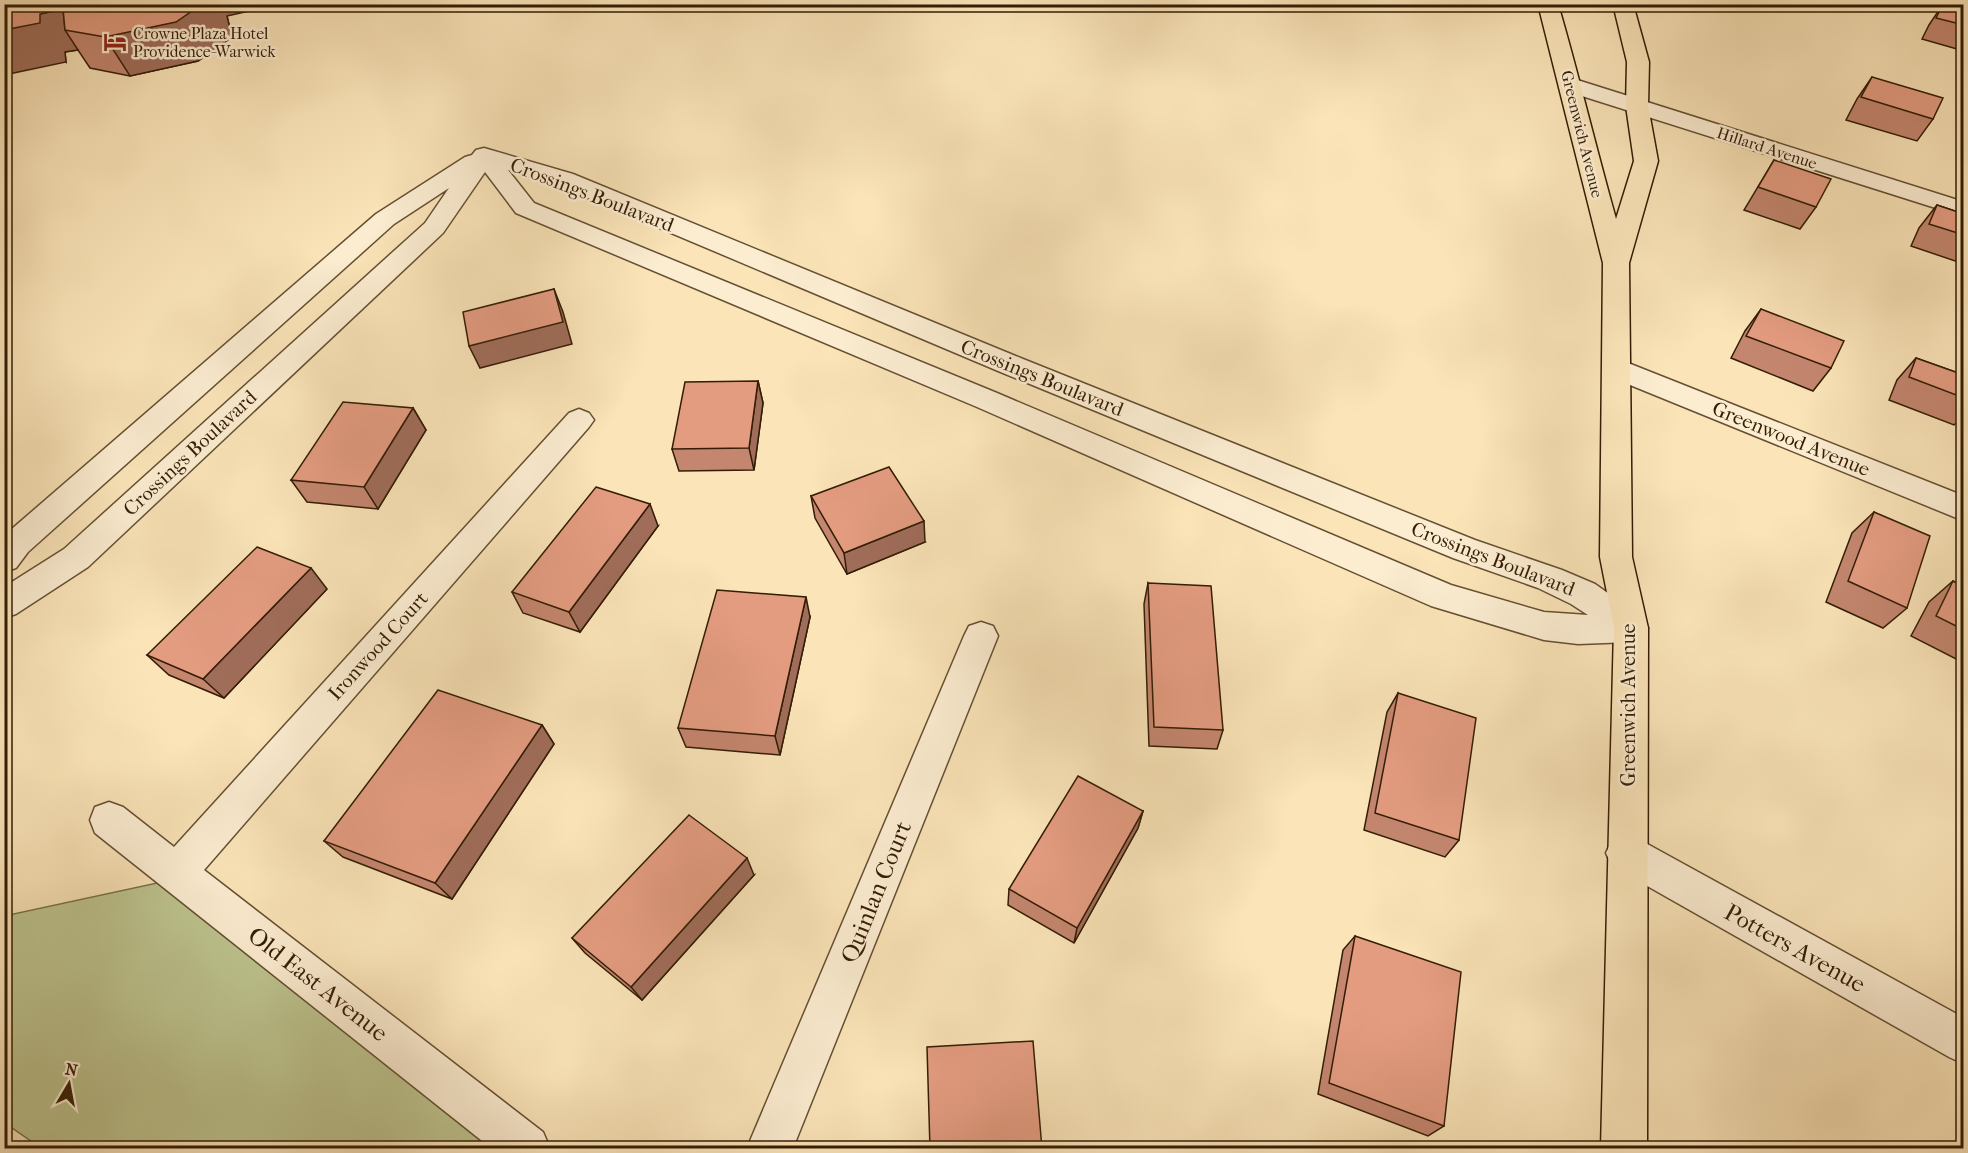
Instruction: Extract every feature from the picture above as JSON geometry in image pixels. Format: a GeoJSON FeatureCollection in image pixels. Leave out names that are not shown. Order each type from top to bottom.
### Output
{"type":"FeatureCollection","features":[{"type":"Feature","properties":{"kind":"main road","name":"Greenwich Avenue"},"geometry":{"type":"LineString","coordinates":[[1540,4],[1550,14],[1571,85],[1586,151],[1617,263],[1616,557],[1631,628],[1626,854],[1624,1149]]}},
{"type":"Feature","properties":{"kind":"main road","name":"Greenwich Avenue"},"geometry":{"type":"LineString","coordinates":[[1617,263],[1646,161],[1637,106],[1638,62],[1623,4]]}},
{"type":"Feature","properties":{"kind":"street","name":"Hillard Avenue"},"geometry":{"type":"LineString","coordinates":[[1571,85],[1964,210]]}},
{"type":"Feature","properties":{"kind":"street","name":"Crossings Boulavard"},"geometry":{"type":"LineString","coordinates":[[4,559],[26,535],[386,219],[484,155]]}},
{"type":"Feature","properties":{"kind":"street","name":"Crossings Boulavard"},"geometry":{"type":"LineString","coordinates":[[4,604],[76,558],[434,228],[484,155]]}},
{"type":"Feature","properties":{"kind":"street","name":"Crossings Boulavard"},"geometry":{"type":"LineString","coordinates":[[484,155],[525,207],[987,400],[1443,596],[1544,626],[1578,630],[1631,628]]}},
{"type":"Feature","properties":{"kind":"street","name":"Crossings Boulavard"},"geometry":{"type":"LineString","coordinates":[[484,155],[564,180],[1024,371],[1464,549],[1550,579],[1583,594],[1631,628]]}},
{"type":"Feature","properties":{"kind":"street","name":"Greenwood Avenue"},"geometry":{"type":"LineString","coordinates":[[1618,369],[1964,509]]}},
{"type":"Feature","properties":{"kind":"street","name":"Ironwood Court"},"geometry":{"type":"LineString","coordinates":[[177,872],[579,420]]}},
{"type":"Feature","properties":{"kind":"street","name":"Quinlan Court"},"geometry":{"type":"LineString","coordinates":[[770,1149],[981,636]]}},
{"type":"Feature","properties":{"kind":"street","name":"Old East Avenue"},"geometry":{"type":"LineString","coordinates":[[109,820],[527,1149]]}},
{"type":"Feature","properties":{"kind":"street","name":"Potters Avenue"},"geometry":{"type":"LineString","coordinates":[[1626,854],[1964,1042]]}},
{"type":"Feature","properties":{"kind":"green space"},"geometry":{"type":"Polygon","coordinates":[[[194,875],[269,937],[538,1148],[41,1148],[5,1123],[4,916],[194,875]]]}},
{"type":"Feature","properties":{"kind":"building"},"geometry":{"type":"Polygon","coordinates":[[[4,4],[202,4],[176,22],[105,37],[65,30],[63,9],[40,14],[40,23],[4,30],[4,4]]]}},
{"type":"Feature","properties":{"kind":"building"},"geometry":{"type":"Polygon","coordinates":[[[1943,4],[1964,9],[1964,25],[1936,18],[1943,4]]]}},
{"type":"Feature","properties":{"kind":"building"},"geometry":{"type":"Polygon","coordinates":[[[1872,77],[1943,98],[1933,119],[1861,97],[1872,77]]]}},
{"type":"Feature","properties":{"kind":"building"},"geometry":{"type":"Polygon","coordinates":[[[1774,160],[1831,179],[1816,207],[1758,187],[1774,160]]]}},
{"type":"Feature","properties":{"kind":"building"},"geometry":{"type":"Polygon","coordinates":[[[1937,205],[1964,214],[1964,235],[1929,224],[1937,205]]]}},
{"type":"Feature","properties":{"kind":"building"},"geometry":{"type":"Polygon","coordinates":[[[554,289],[563,322],[469,346],[463,312],[554,289]]]}},
{"type":"Feature","properties":{"kind":"building"},"geometry":{"type":"Polygon","coordinates":[[[1761,309],[1844,341],[1831,368],[1746,336],[1761,309]]]}},
{"type":"Feature","properties":{"kind":"building"},"geometry":{"type":"Polygon","coordinates":[[[1916,358],[1964,375],[1964,398],[1909,377],[1916,358]]]}},
{"type":"Feature","properties":{"kind":"building"},"geometry":{"type":"Polygon","coordinates":[[[758,381],[749,448],[672,449],[685,382],[758,381]]]}},
{"type":"Feature","properties":{"kind":"building"},"geometry":{"type":"Polygon","coordinates":[[[343,402],[413,408],[364,487],[291,480],[343,402]]]}},
{"type":"Feature","properties":{"kind":"building"},"geometry":{"type":"Polygon","coordinates":[[[889,467],[924,521],[844,553],[811,496],[889,467]]]}},
{"type":"Feature","properties":{"kind":"building"},"geometry":{"type":"Polygon","coordinates":[[[596,487],[650,504],[569,612],[512,592],[596,487]]]}},
{"type":"Feature","properties":{"kind":"building"},"geometry":{"type":"Polygon","coordinates":[[[1874,512],[1930,536],[1907,608],[1848,581],[1874,512]]]}},
{"type":"Feature","properties":{"kind":"building"},"geometry":{"type":"Polygon","coordinates":[[[257,547],[311,568],[203,679],[147,655],[257,547]]]}},
{"type":"Feature","properties":{"kind":"building"},"geometry":{"type":"Polygon","coordinates":[[[1953,581],[1964,587],[1964,630],[1936,616],[1953,581]]]}},
{"type":"Feature","properties":{"kind":"building"},"geometry":{"type":"Polygon","coordinates":[[[1148,583],[1211,586],[1223,730],[1154,727],[1148,583]]]}},
{"type":"Feature","properties":{"kind":"building"},"geometry":{"type":"Polygon","coordinates":[[[717,590],[806,597],[775,736],[678,728],[717,590]]]}},
{"type":"Feature","properties":{"kind":"building"},"geometry":{"type":"Polygon","coordinates":[[[438,690],[542,725],[435,883],[324,841],[438,690]]]}},
{"type":"Feature","properties":{"kind":"building"},"geometry":{"type":"Polygon","coordinates":[[[1398,693],[1476,718],[1459,840],[1375,813],[1398,693]]]}},
{"type":"Feature","properties":{"kind":"building"},"geometry":{"type":"Polygon","coordinates":[[[1078,776],[1143,811],[1077,928],[1009,889],[1078,776]]]}},
{"type":"Feature","properties":{"kind":"building"},"geometry":{"type":"Polygon","coordinates":[[[689,815],[747,858],[631,987],[572,938],[689,815]]]}},
{"type":"Feature","properties":{"kind":"building"},"geometry":{"type":"Polygon","coordinates":[[[1355,936],[1461,972],[1444,1126],[1329,1083],[1355,936]]]}},
{"type":"Feature","properties":{"kind":"building"},"geometry":{"type":"Polygon","coordinates":[[[1033,1041],[1042,1149],[930,1149],[927,1047],[1033,1041]]]}},
{"type":"Feature","properties":{"kind":"place","name":"Crowne Plaza Hotel Providence-Warwick"},"geometry":{"type":"Point","coordinates":[115,42]}}]}
